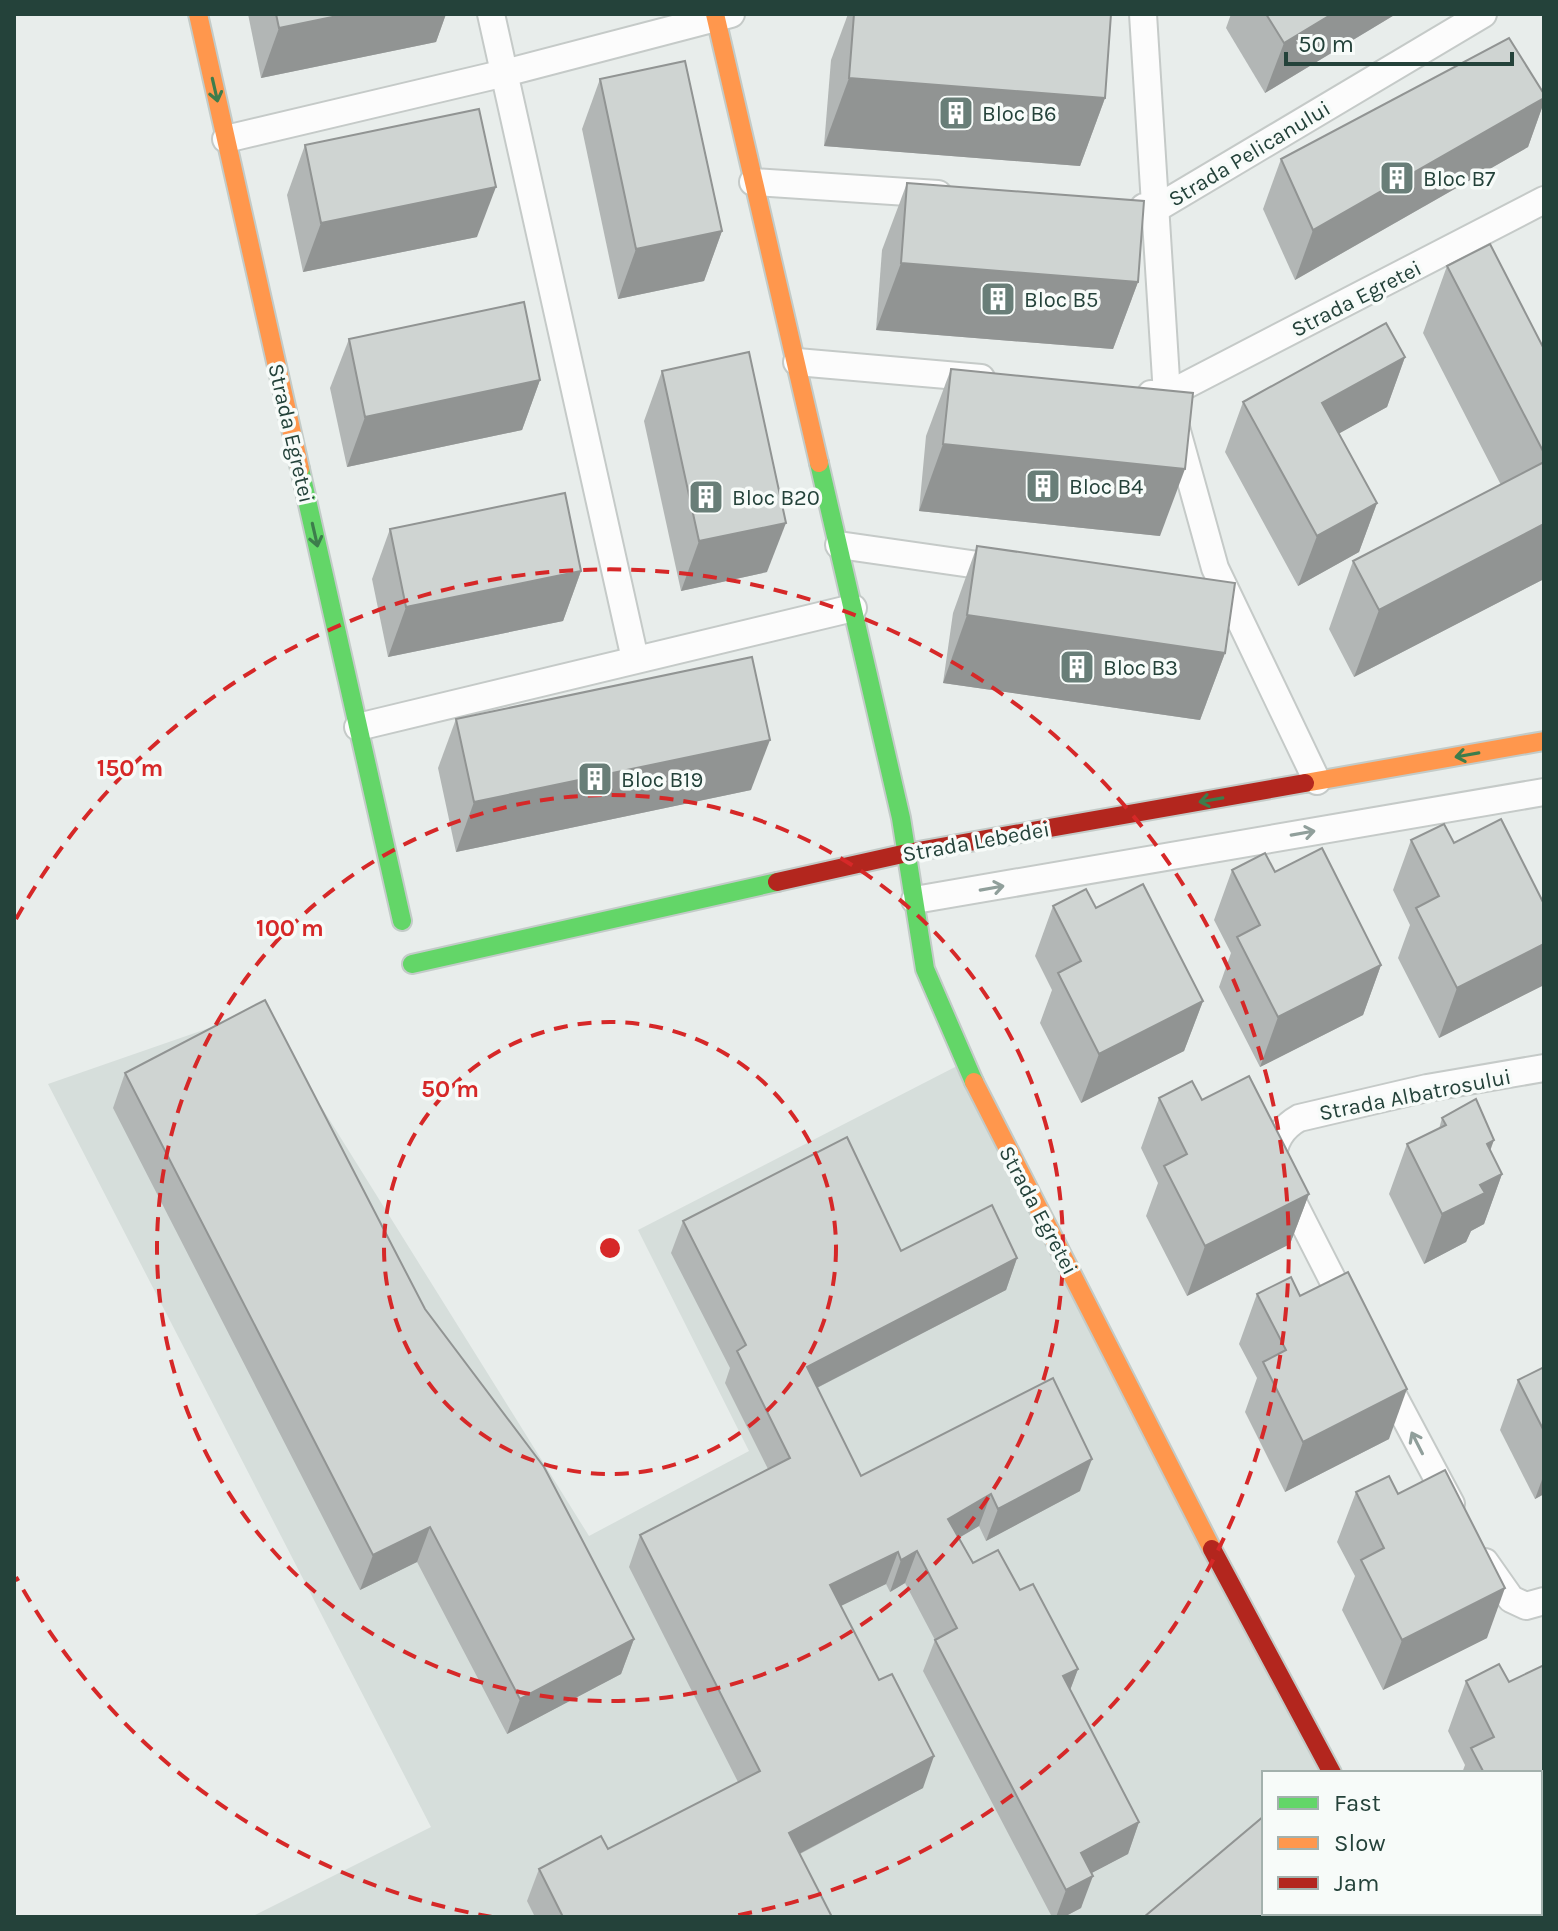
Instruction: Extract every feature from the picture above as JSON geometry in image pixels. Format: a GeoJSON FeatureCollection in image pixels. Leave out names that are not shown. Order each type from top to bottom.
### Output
{"type":"FeatureCollection","features":[{"type":"Feature","properties":{"kind":"street","name":"Strada Egretei"},"geometry":{"type":"LineString","coordinates":[[198,14],[402,921]]}},
{"type":"Feature","properties":{"kind":"street"},"geometry":{"type":"LineString","coordinates":[[491,14],[635,659]]}},
{"type":"Feature","properties":{"kind":"street"},"geometry":{"type":"LineString","coordinates":[[1143,14],[1167,395],[1215,568],[1317,781]]}},
{"type":"Feature","properties":{"kind":"street","name":"Strada Pelicanului"},"geometry":{"type":"LineString","coordinates":[[1126,206],[1157,208],[1483,14]]}},
{"type":"Feature","properties":{"kind":"street","name":"Strada Egretei"},"geometry":{"type":"LineString","coordinates":[[226,139],[505,73],[721,16],[753,182],[797,362],[907,853],[925,969],[975,1086],[1186,1500],[1331,1771]]}},
{"type":"Feature","properties":{"kind":"street"},"geometry":{"type":"LineString","coordinates":[[753,182],[956,195]]}},
{"type":"Feature","properties":{"kind":"street","name":"Strada Egretei"},"geometry":{"type":"LineString","coordinates":[[1167,395],[1544,200]]}},
{"type":"Feature","properties":{"kind":"street"},"geometry":{"type":"LineString","coordinates":[[797,362],[1002,380]]}},
{"type":"Feature","properties":{"kind":"street"},"geometry":{"type":"LineString","coordinates":[[1128,392],[1167,395]]}},
{"type":"Feature","properties":{"kind":"street"},"geometry":{"type":"LineString","coordinates":[[839,545],[1026,571]]}},
{"type":"Feature","properties":{"kind":"street"},"geometry":{"type":"LineString","coordinates":[[358,727],[853,608]]}},
{"type":"Feature","properties":{"kind":"street","name":"Strada Lebedei"},"geometry":{"type":"LineString","coordinates":[[412,964],[907,853],[1544,741]]}},
{"type":"Feature","properties":{"kind":"street"},"geometry":{"type":"LineString","coordinates":[[915,900],[1544,792]]}},
{"type":"Feature","properties":{"kind":"street","name":"Strada Albatrosului"},"geometry":{"type":"LineString","coordinates":[[1362,1336],[1272,1161],[1274,1142],[1290,1123],[1299,1118],[1427,1088],[1544,1068]]}},
{"type":"Feature","properties":{"kind":"street"},"geometry":{"type":"LineString","coordinates":[[1376,1363],[1461,1521]]}},
{"type":"Feature","properties":{"kind":"street"},"geometry":{"type":"LineString","coordinates":[[1476,1546],[1497,1583],[1511,1599],[1526,1606],[1544,1601]]}},
{"type":"Feature","properties":{"kind":"shaded area"},"geometry":{"type":"Polygon","coordinates":[[[261,1010],[589,1536],[749,1451],[638,1230],[957,1066],[1336,1771],[1262,1771],[1262,1915],[1414,1917],[251,1917],[431,1827],[48,1084],[261,1010]]]}},
{"type":"Feature","properties":{"kind":"building"},"geometry":{"type":"Polygon","coordinates":[[[276,14],[347,14],[279,28],[276,14]]]}},
{"type":"Feature","properties":{"kind":"building"},"geometry":{"type":"Polygon","coordinates":[[[854,14],[1111,14],[1105,98],[849,78],[854,14]]]}},
{"type":"Feature","properties":{"kind":"building"},"geometry":{"type":"Polygon","coordinates":[[[1266,14],[1332,14],[1284,43],[1266,14]]]}},
{"type":"Feature","properties":{"kind":"building"},"geometry":{"type":"Polygon","coordinates":[[[1509,38],[1544,98],[1313,230],[1281,159],[1509,38]]]}},
{"type":"Feature","properties":{"kind":"building"},"geometry":{"type":"Polygon","coordinates":[[[685,61],[722,231],[636,249],[600,79],[685,61]]]}},
{"type":"Feature","properties":{"kind":"building"},"geometry":{"type":"Polygon","coordinates":[[[479,109],[496,187],[321,223],[305,145],[479,109]]]}},
{"type":"Feature","properties":{"kind":"building"},"geometry":{"type":"Polygon","coordinates":[[[907,183],[1144,201],[1138,282],[901,263],[907,183]]]}},
{"type":"Feature","properties":{"kind":"building"},"geometry":{"type":"Polygon","coordinates":[[[1490,244],[1544,349],[1544,453],[1447,266],[1490,244]]]}},
{"type":"Feature","properties":{"kind":"building"},"geometry":{"type":"Polygon","coordinates":[[[524,302],[540,380],[365,417],[349,339],[524,302]]]}},
{"type":"Feature","properties":{"kind":"building"},"geometry":{"type":"Polygon","coordinates":[[[1386,323],[1405,357],[1322,403],[1377,503],[1317,536],[1243,402],[1386,323]]]}},
{"type":"Feature","properties":{"kind":"building"},"geometry":{"type":"Polygon","coordinates":[[[749,352],[786,523],[699,541],[662,371],[749,352]]]}},
{"type":"Feature","properties":{"kind":"building"},"geometry":{"type":"Polygon","coordinates":[[[951,369],[1193,393],[1185,469],[943,444],[951,369]]]}},
{"type":"Feature","properties":{"kind":"building"},"geometry":{"type":"Polygon","coordinates":[[[1544,462],[1544,524],[1379,610],[1353,561],[1544,462]]]}},
{"type":"Feature","properties":{"kind":"building"},"geometry":{"type":"Polygon","coordinates":[[[565,493],[581,571],[406,607],[390,529],[565,493]]]}},
{"type":"Feature","properties":{"kind":"building"},"geometry":{"type":"Polygon","coordinates":[[[977,546],[1235,583],[1225,653],[967,615],[977,546]]]}},
{"type":"Feature","properties":{"kind":"building"},"geometry":{"type":"Polygon","coordinates":[[[752,657],[770,740],[474,802],[456,719],[752,657]]]}},
{"type":"Feature","properties":{"kind":"building"},"geometry":{"type":"Polygon","coordinates":[[[1501,819],[1544,904],[1544,944],[1457,988],[1416,908],[1439,896],[1411,840],[1444,824],[1454,843],[1501,819]]]}},
{"type":"Feature","properties":{"kind":"building"},"geometry":{"type":"Polygon","coordinates":[[[1322,848],[1381,965],[1278,1017],[1237,937],[1260,925],[1232,870],[1265,853],[1275,872],[1322,848]]]}},
{"type":"Feature","properties":{"kind":"building"},"geometry":{"type":"Polygon","coordinates":[[[1143,884],[1203,1001],[1099,1054],[1058,973],[1081,961],[1053,906],[1086,889],[1096,908],[1143,884]]]}},
{"type":"Feature","properties":{"kind":"building"},"geometry":{"type":"Polygon","coordinates":[[[265,1000],[425,1309],[544,1467],[634,1639],[520,1699],[430,1527],[373,1555],[125,1073],[265,1000]]]}},
{"type":"Feature","properties":{"kind":"building"},"geometry":{"type":"Polygon","coordinates":[[[1249,1076],[1309,1194],[1205,1246],[1164,1166],[1187,1154],[1159,1098],[1192,1081],[1202,1100],[1249,1076]]]}},
{"type":"Feature","properties":{"kind":"building"},"geometry":{"type":"Polygon","coordinates":[[[1476,1099],[1494,1140],[1487,1144],[1502,1174],[1480,1185],[1485,1193],[1442,1214],[1407,1144],[1446,1125],[1442,1118],[1476,1099]]]}},
{"type":"Feature","properties":{"kind":"building"},"geometry":{"type":"Polygon","coordinates":[[[847,1137],[901,1251],[992,1205],[1017,1258],[807,1367],[861,1476],[1053,1378],[1092,1459],[998,1509],[991,1494],[948,1519],[973,1563],[998,1550],[1020,1590],[1033,1584],[1078,1669],[1063,1676],[1139,1822],[1081,1853],[1093,1876],[1066,1890],[935,1640],[957,1628],[917,1551],[901,1560],[898,1552],[830,1585],[879,1680],[892,1674],[934,1756],[789,1833],[832,1917],[563,1917],[539,1869],[601,1836],[608,1849],[760,1771],[640,1535],[790,1458],[737,1351],[746,1345],[683,1221],[847,1137]]]}},
{"type":"Feature","properties":{"kind":"building"},"geometry":{"type":"Polygon","coordinates":[[[1348,1272],[1407,1389],[1303,1442],[1263,1362],[1286,1350],[1257,1294],[1291,1277],[1300,1296],[1348,1272]]]}},
{"type":"Feature","properties":{"kind":"building"},"geometry":{"type":"Polygon","coordinates":[[[1544,1367],[1544,1431],[1518,1380],[1544,1367]]]}},
{"type":"Feature","properties":{"kind":"building"},"geometry":{"type":"Polygon","coordinates":[[[1445,1470],[1505,1588],[1402,1640],[1361,1560],[1384,1548],[1356,1492],[1389,1476],[1398,1494],[1445,1470]]]}},
{"type":"Feature","properties":{"kind":"building"},"geometry":{"type":"Polygon","coordinates":[[[1499,1664],[1509,1682],[1544,1665],[1544,1813],[1542,1771],[1483,1771],[1471,1748],[1494,1737],[1466,1681],[1499,1664]]]}},
{"type":"Feature","properties":{"kind":"building"},"geometry":{"type":"Polygon","coordinates":[[[1262,1818],[1262,1915],[1353,1917],[1144,1917],[1262,1818]]]}},
{"type":"Feature","properties":{"kind":"traffic: fast"},"geometry":{"type":"LineString","coordinates":[[819,463],[901,818],[925,969],[974,1082]]}},
{"type":"Feature","properties":{"kind":"traffic: fast"},"geometry":{"type":"LineString","coordinates":[[300,469],[402,921]]}},
{"type":"Feature","properties":{"kind":"traffic: fast"},"geometry":{"type":"LineString","coordinates":[[412,964],[777,882]]}},
{"type":"Feature","properties":{"kind":"traffic: slow"},"geometry":{"type":"LineString","coordinates":[[198,14],[300,469]]}},
{"type":"Feature","properties":{"kind":"traffic: slow"},"geometry":{"type":"LineString","coordinates":[[715,14],[819,463]]}},
{"type":"Feature","properties":{"kind":"traffic: slow"},"geometry":{"type":"LineString","coordinates":[[1305,783],[1544,741]]}},
{"type":"Feature","properties":{"kind":"traffic: slow"},"geometry":{"type":"LineString","coordinates":[[974,1082],[1212,1549]]}},
{"type":"Feature","properties":{"kind":"traffic: jam"},"geometry":{"type":"LineString","coordinates":[[777,882],[907,853],[1305,783]]}},
{"type":"Feature","properties":{"kind":"traffic: jam"},"geometry":{"type":"LineString","coordinates":[[1212,1549],[1331,1771]]}},
{"type":"Feature","properties":{"kind":"place","name":"Bloc B6"},"geometry":{"type":"Point","coordinates":[956,113]}},
{"type":"Feature","properties":{"kind":"place","name":"Bloc B7"},"geometry":{"type":"Point","coordinates":[1397,178]}},
{"type":"Feature","properties":{"kind":"place","name":"Bloc B5"},"geometry":{"type":"Point","coordinates":[998,299]}},
{"type":"Feature","properties":{"kind":"place","name":"Bloc B4"},"geometry":{"type":"Point","coordinates":[1043,486]}},
{"type":"Feature","properties":{"kind":"place","name":"Bloc B20"},"geometry":{"type":"Point","coordinates":[706,497]}},
{"type":"Feature","properties":{"kind":"place","name":"Bloc B3"},"geometry":{"type":"Point","coordinates":[1077,667]}},
{"type":"Feature","properties":{"kind":"place","name":"Bloc B19"},"geometry":{"type":"Point","coordinates":[595,779]}}]}
